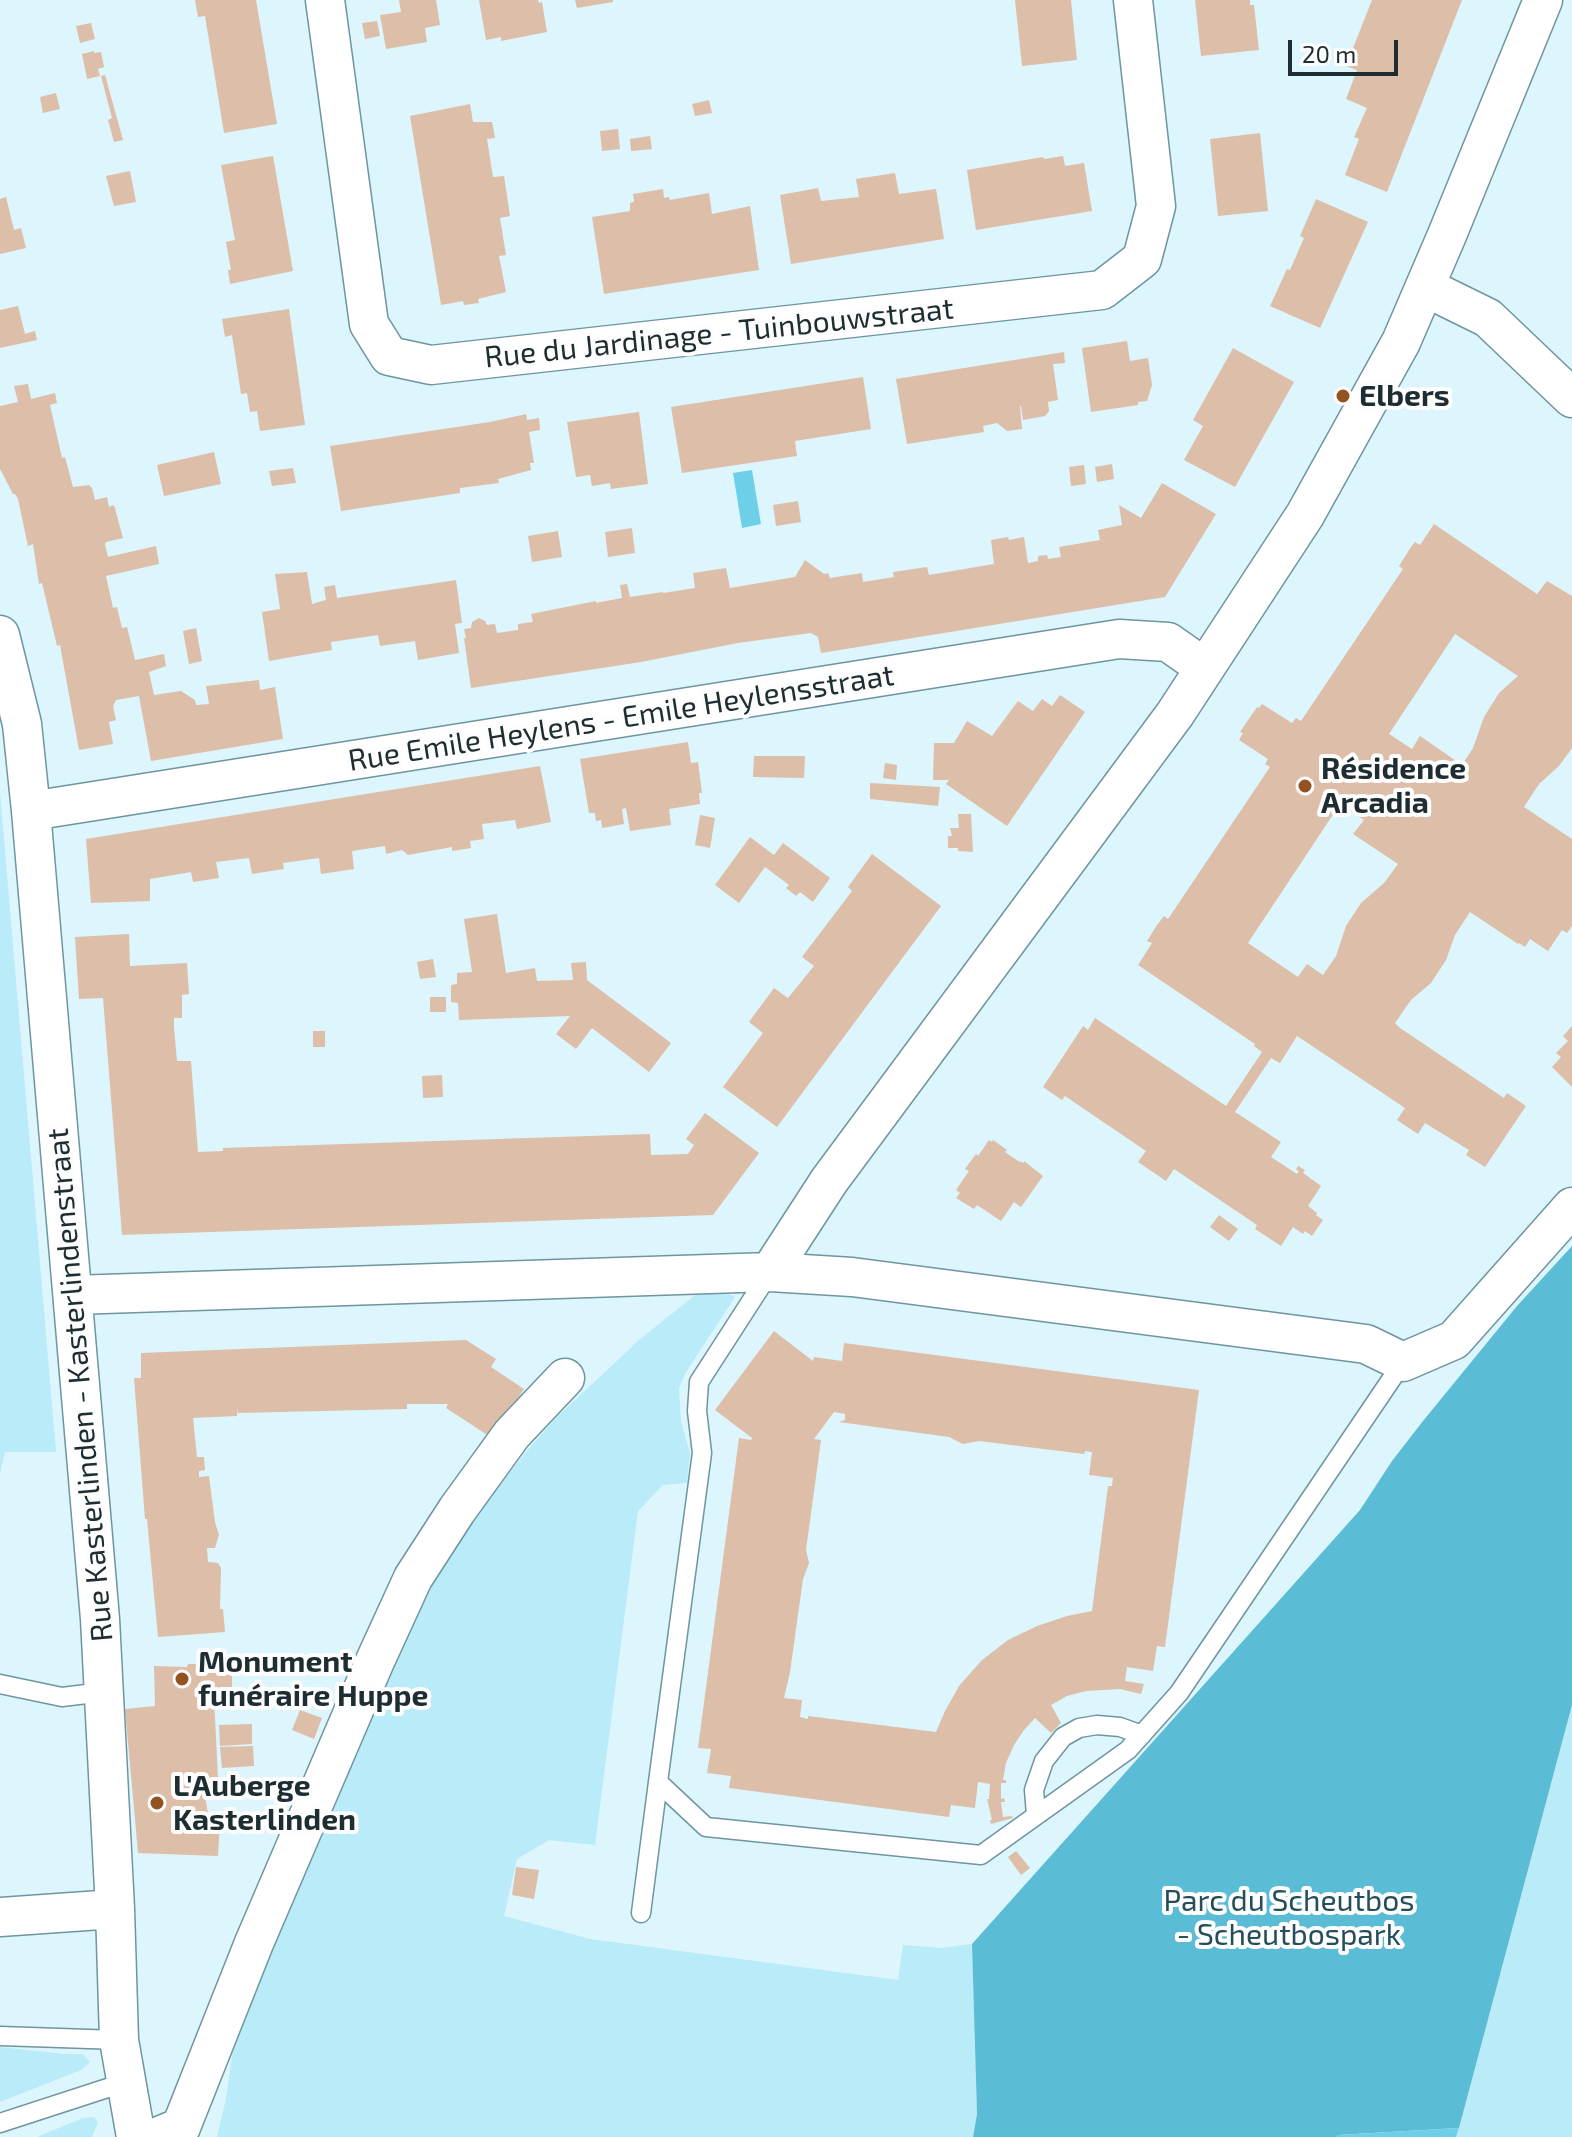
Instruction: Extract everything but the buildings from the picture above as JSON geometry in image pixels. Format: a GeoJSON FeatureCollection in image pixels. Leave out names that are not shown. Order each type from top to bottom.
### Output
{"type":"FeatureCollection","features":[{"type":"Feature","properties":{"kind":"street","name":"Rue du Jardinage - Tuinbouwstraat"},"geometry":{"type":"LineString","coordinates":[[325,0],[369,324],[389,356],[431,365],[1102,290],[1142,259],[1156,206],[1133,0]]}},
{"type":"Feature","properties":{"kind":"street"},"geometry":{"type":"LineString","coordinates":[[770,1272],[829,1181],[1170,721],[1313,502],[1388,369],[1543,0]]}},
{"type":"Feature","properties":{"kind":"street"},"geometry":{"type":"LineString","coordinates":[[1425,287],[1488,318],[1572,398]]}},
{"type":"Feature","properties":{"kind":"street","name":"Rue Kasterlinden - Kasterlindenstraat"},"geometry":{"type":"LineString","coordinates":[[0,635],[22,724],[31,811],[100,1619],[119,2040],[136,2137]]}},
{"type":"Feature","properties":{"kind":"street","name":"Rue Emile Heylens - Emile Heylensstraat"},"geometry":{"type":"LineString","coordinates":[[31,811],[1119,639],[1168,642],[1205,668]]}},
{"type":"Feature","properties":{"kind":"street"},"geometry":{"type":"LineString","coordinates":[[73,1295],[770,1272],[852,1277],[1366,1344],[1403,1362],[1454,1340],[1572,1207]]}},
{"type":"Feature","properties":{"kind":"street"},"geometry":{"type":"LineString","coordinates":[[157,2137],[181,2127],[254,1943],[413,1578],[512,1434],[565,1378]]}},
{"type":"Feature","properties":{"kind":"street"},"geometry":{"type":"LineString","coordinates":[[0,1917],[115,1909]]}},
{"type":"Feature","properties":{"kind":"lane"},"geometry":{"type":"LineString","coordinates":[[641,1913],[702,1453],[697,1411],[699,1382],[770,1272]]}},
{"type":"Feature","properties":{"kind":"lane"},"geometry":{"type":"LineString","coordinates":[[658,1782],[706,1827],[981,1855],[1128,1750],[1179,1693],[1403,1362]]}},
{"type":"Feature","properties":{"kind":"lane"},"geometry":{"type":"LineString","coordinates":[[0,1684],[62,1697],[103,1692]]}},
{"type":"Feature","properties":{"kind":"lane"},"geometry":{"type":"LineString","coordinates":[[1036,1815],[1034,1790],[1044,1761],[1063,1737],[1079,1728],[1097,1725],[1120,1727],[1142,1735]]}},
{"type":"Feature","properties":{"kind":"lane"},"geometry":{"type":"LineString","coordinates":[[0,2036],[119,2040]]}},
{"type":"Feature","properties":{"kind":"lane"},"geometry":{"type":"LineString","coordinates":[[0,2123],[126,2082]]}},
{"type":"Feature","properties":{"kind":"shaded area"},"geometry":{"type":"Polygon","coordinates":[[[752,470],[761,524],[742,528],[733,473],[752,470]]]}},
{"type":"Feature","properties":{"kind":"shaded area"},"geometry":{"type":"Polygon","coordinates":[[[0,792],[56,1452],[5,1452],[0,1474],[0,792]]]}},
{"type":"Feature","properties":{"kind":"shaded area"},"geometry":{"type":"Polygon","coordinates":[[[699,1292],[724,1292],[735,1297],[686,1372],[679,1388],[681,1421],[690,1454],[687,1483],[663,1485],[638,1511],[595,1845],[549,1840],[517,1859],[504,1916],[590,1939],[898,1980],[903,1945],[941,1948],[972,1944],[977,2114],[973,2137],[217,2137],[233,2050],[285,1907],[421,1605],[443,1566],[491,1496],[555,1419],[639,1340],[699,1292]]]}},
{"type":"Feature","properties":{"kind":"shaded area"},"geometry":{"type":"Polygon","coordinates":[[[1572,1705],[1572,2137],[1456,2137],[1459,2128],[1572,1705]]]}},
{"type":"Feature","properties":{"kind":"shaded area"},"geometry":{"type":"Polygon","coordinates":[[[0,2047],[83,2054],[90,2062],[81,2070],[0,2102],[0,2047]]]}},
{"type":"Feature","properties":{"kind":"shaded area"},"geometry":{"type":"Polygon","coordinates":[[[94,2117],[98,2122],[92,2137],[37,2137],[83,2118],[94,2117]]]}},
{"type":"Feature","properties":{"kind":"shaded area"},"geometry":{"type":"Polygon","coordinates":[[[1459,2128],[1456,2137],[1337,2137],[1338,2135],[1459,2128]]]}},
{"type":"Feature","properties":{"kind":"green space","name":"Parc du Scheutbos - Scheutbospark"},"geometry":{"type":"Polygon","coordinates":[[[1572,1246],[1572,1705],[1459,2128],[1337,2137],[973,2137],[977,2114],[972,1944],[1360,1510],[1423,1421],[1517,1306],[1572,1246]]]}},
{"type":"Feature","properties":{"kind":"place","name":"Elbers"},"geometry":{"type":"Point","coordinates":[1343,396]}},
{"type":"Feature","properties":{"kind":"place","name":"Résidence Arcadia"},"geometry":{"type":"Point","coordinates":[1305,786]}},
{"type":"Feature","properties":{"kind":"place","name":"Monument funéraire Huppe"},"geometry":{"type":"Point","coordinates":[182,1679]}},
{"type":"Feature","properties":{"kind":"place","name":"L'Auberge Kasterlinden"},"geometry":{"type":"Point","coordinates":[157,1803]}}]}
